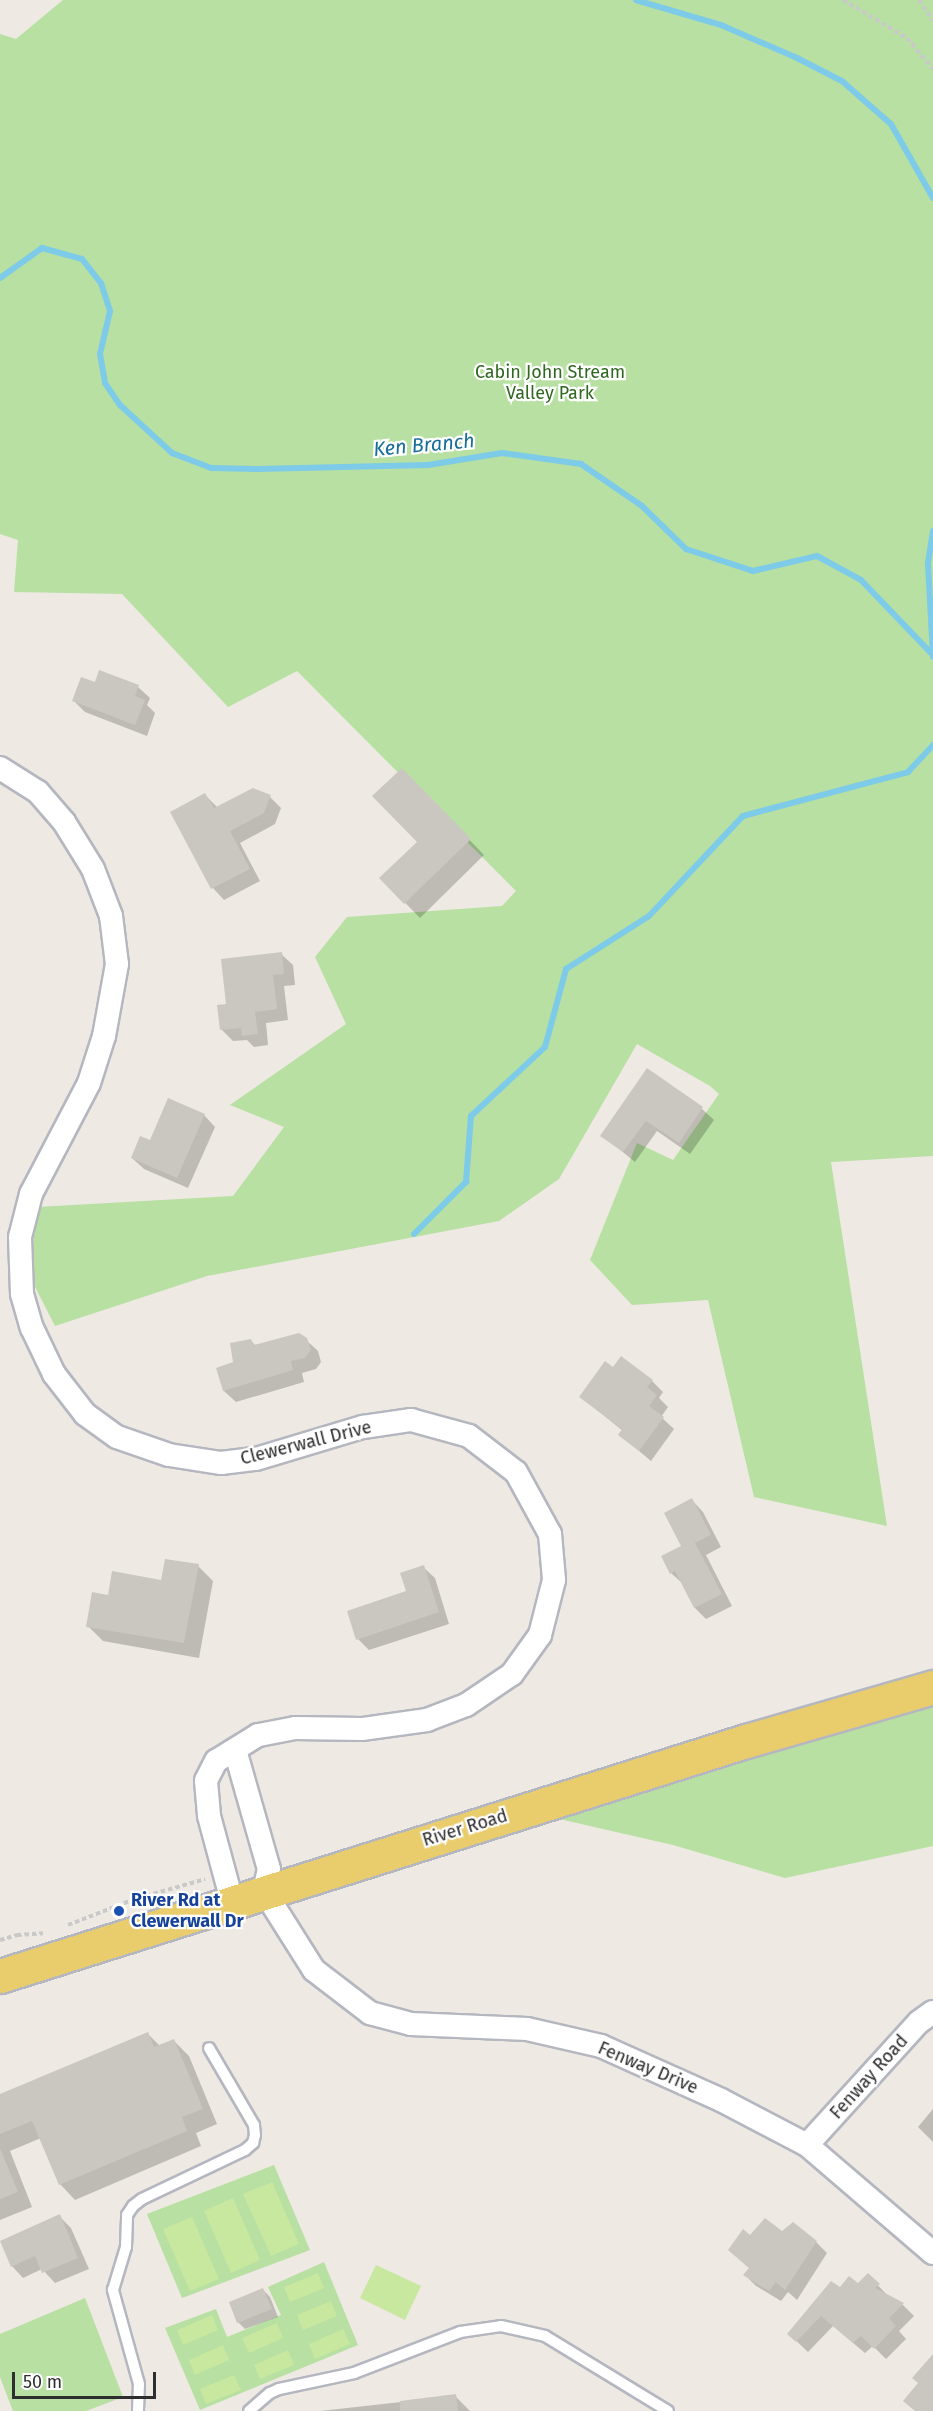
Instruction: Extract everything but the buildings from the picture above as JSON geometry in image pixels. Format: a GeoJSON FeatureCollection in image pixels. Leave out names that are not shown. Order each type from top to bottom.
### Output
{"type":"FeatureCollection","features":[{"type":"Feature","properties":{"kind":"main road","name":"River Road"},"geometry":{"type":"LineString","coordinates":[[0,1976],[228,1887],[264,1891],[746,1741],[933,1687]]}},
{"type":"Feature","properties":{"kind":"street","name":"Clewerwall Drive"},"geometry":{"type":"LineString","coordinates":[[0,768],[38,792],[64,822],[93,869],[111,916],[117,964],[104,1036],[89,1083],[31,1194],[21,1237],[22,1294],[32,1328],[54,1374],[85,1414],[117,1437],[170,1455],[190,1459],[221,1463],[256,1460],[363,1427],[411,1420],[469,1436],[516,1472],[550,1534],[554,1580],[540,1635],[512,1674],[466,1705],[427,1720],[362,1729],[295,1728],[269,1732],[258,1735],[216,1761],[206,1780],[209,1816],[228,1887]]}},
{"type":"Feature","properties":{"kind":"street"},"geometry":{"type":"LineString","coordinates":[[235,1750],[269,1869],[264,1891]]}},
{"type":"Feature","properties":{"kind":"street","name":"Fenway Drive"},"geometry":{"type":"LineString","coordinates":[[264,1891],[314,1970],[370,2013],[411,2024],[526,2029],[602,2046],[721,2100],[807,2145],[933,2253]]}},
{"type":"Feature","properties":{"kind":"street","name":"Fenway Road"},"geometry":{"type":"LineString","coordinates":[[807,2145],[919,2022],[933,2012]]}},
{"type":"Feature","properties":{"kind":"lane"},"geometry":{"type":"LineString","coordinates":[[139,2411],[139,2384],[113,2290],[123,2267],[127,2216],[141,2199],[245,2150],[253,2143],[255,2135],[254,2126],[209,2048]]}},
{"type":"Feature","properties":{"kind":"lane"},"geometry":{"type":"LineString","coordinates":[[249,2411],[270,2393],[354,2373],[460,2332],[501,2326],[545,2336],[668,2411]]}},
{"type":"Feature","properties":{"kind":"path"},"geometry":{"type":"LineString","coordinates":[[843,0],[907,38],[933,69]]}},
{"type":"Feature","properties":{"kind":"path"},"geometry":{"type":"LineString","coordinates":[[920,0],[933,21]]}},
{"type":"Feature","properties":{"kind":"path"},"geometry":{"type":"LineString","coordinates":[[62,1927],[132,1900],[228,1887]]}},
{"type":"Feature","properties":{"kind":"path"},"geometry":{"type":"LineString","coordinates":[[0,1940],[52,1931]]}},
{"type":"Feature","properties":{"kind":"green space","name":"Cabin John Stream Valley Park"},"geometry":{"type":"Polygon","coordinates":[[[63,0],[933,0],[933,1156],[831,1162],[887,1526],[754,1497],[708,1300],[632,1305],[590,1260],[637,1143],[673,1160],[719,1094],[710,1086],[637,1044],[559,1179],[499,1221],[207,1276],[55,1326],[30,1277],[37,1207],[233,1196],[284,1127],[230,1105],[346,1024],[315,957],[347,917],[502,906],[516,891],[297,671],[228,707],[122,594],[14,592],[18,540],[0,534],[0,34],[16,39],[63,0]]]}},
{"type":"Feature","properties":{"kind":"green space"},"geometry":{"type":"Polygon","coordinates":[[[933,1687],[933,1846],[785,1878],[673,1845],[555,1818],[933,1687]]]}},
{"type":"Feature","properties":{"kind":"green space"},"geometry":{"type":"Polygon","coordinates":[[[274,2165],[310,2250],[182,2298],[147,2214],[274,2165]]]}},
{"type":"Feature","properties":{"kind":"green space"},"geometry":{"type":"Polygon","coordinates":[[[272,2182],[299,2244],[271,2256],[243,2194],[272,2182]]]}},
{"type":"Feature","properties":{"kind":"green space"},"geometry":{"type":"Polygon","coordinates":[[[233,2198],[260,2260],[231,2273],[204,2211],[233,2198]]]}},
{"type":"Feature","properties":{"kind":"green space"},"geometry":{"type":"Polygon","coordinates":[[[192,2217],[219,2279],[190,2291],[163,2229],[192,2217]]]}},
{"type":"Feature","properties":{"kind":"green space"},"geometry":{"type":"Polygon","coordinates":[[[324,2262],[358,2345],[200,2410],[165,2328],[216,2309],[227,2337],[281,2315],[268,2287],[324,2262]]]}},
{"type":"Feature","properties":{"kind":"green space"},"geometry":{"type":"Polygon","coordinates":[[[376,2265],[421,2286],[405,2320],[360,2298],[376,2265]]]}},
{"type":"Feature","properties":{"kind":"green space"},"geometry":{"type":"Polygon","coordinates":[[[318,2273],[324,2288],[290,2302],[284,2287],[318,2273]]]}},
{"type":"Feature","properties":{"kind":"green space"},"geometry":{"type":"Polygon","coordinates":[[[85,2298],[123,2397],[86,2411],[13,2411],[0,2377],[0,2334],[85,2298]]]}},
{"type":"Feature","properties":{"kind":"green space"},"geometry":{"type":"Polygon","coordinates":[[[331,2301],[337,2316],[303,2330],[297,2315],[331,2301]]]}},
{"type":"Feature","properties":{"kind":"green space"},"geometry":{"type":"Polygon","coordinates":[[[212,2315],[218,2330],[183,2345],[177,2330],[212,2315]]]}},
{"type":"Feature","properties":{"kind":"green space"},"geometry":{"type":"Polygon","coordinates":[[[277,2323],[283,2338],[249,2353],[242,2338],[277,2323]]]}},
{"type":"Feature","properties":{"kind":"green space"},"geometry":{"type":"Polygon","coordinates":[[[343,2329],[350,2344],[315,2359],[309,2344],[343,2329]]]}},
{"type":"Feature","properties":{"kind":"green space"},"geometry":{"type":"Polygon","coordinates":[[[223,2345],[229,2360],[195,2375],[189,2360],[223,2345]]]}},
{"type":"Feature","properties":{"kind":"green space"},"geometry":{"type":"Polygon","coordinates":[[[288,2350],[294,2365],[260,2379],[254,2365],[288,2350]]]}},
{"type":"Feature","properties":{"kind":"green space"},"geometry":{"type":"Polygon","coordinates":[[[234,2375],[241,2390],[206,2404],[200,2389],[234,2375]]]}},
{"type":"Feature","properties":{"kind":"waterway"},"geometry":{"type":"LineString","coordinates":[[636,0],[721,25],[797,58],[842,81],[891,124],[933,198]]}},
{"type":"Feature","properties":{"kind":"waterway","name":"Ken Branch"},"geometry":{"type":"LineString","coordinates":[[0,278],[42,248],[82,259],[101,283],[110,311],[100,354],[105,383],[120,405],[172,453],[211,468],[428,465],[502,453],[581,464],[642,506],[686,549],[753,571],[817,556],[861,580],[931,653]]}},
{"type":"Feature","properties":{"kind":"waterway"},"geometry":{"type":"LineString","coordinates":[[933,531],[928,564],[933,657]]}},
{"type":"Feature","properties":{"kind":"waterway"},"geometry":{"type":"LineString","coordinates":[[414,1234],[466,1182],[471,1116],[545,1047],[566,969],[649,916],[743,816],[908,772],[933,745]]}},
{"type":"Feature","properties":{"kind":"place","name":"River Rd at Clewerwall Dr"},"geometry":{"type":"Point","coordinates":[119,1911]}}]}
